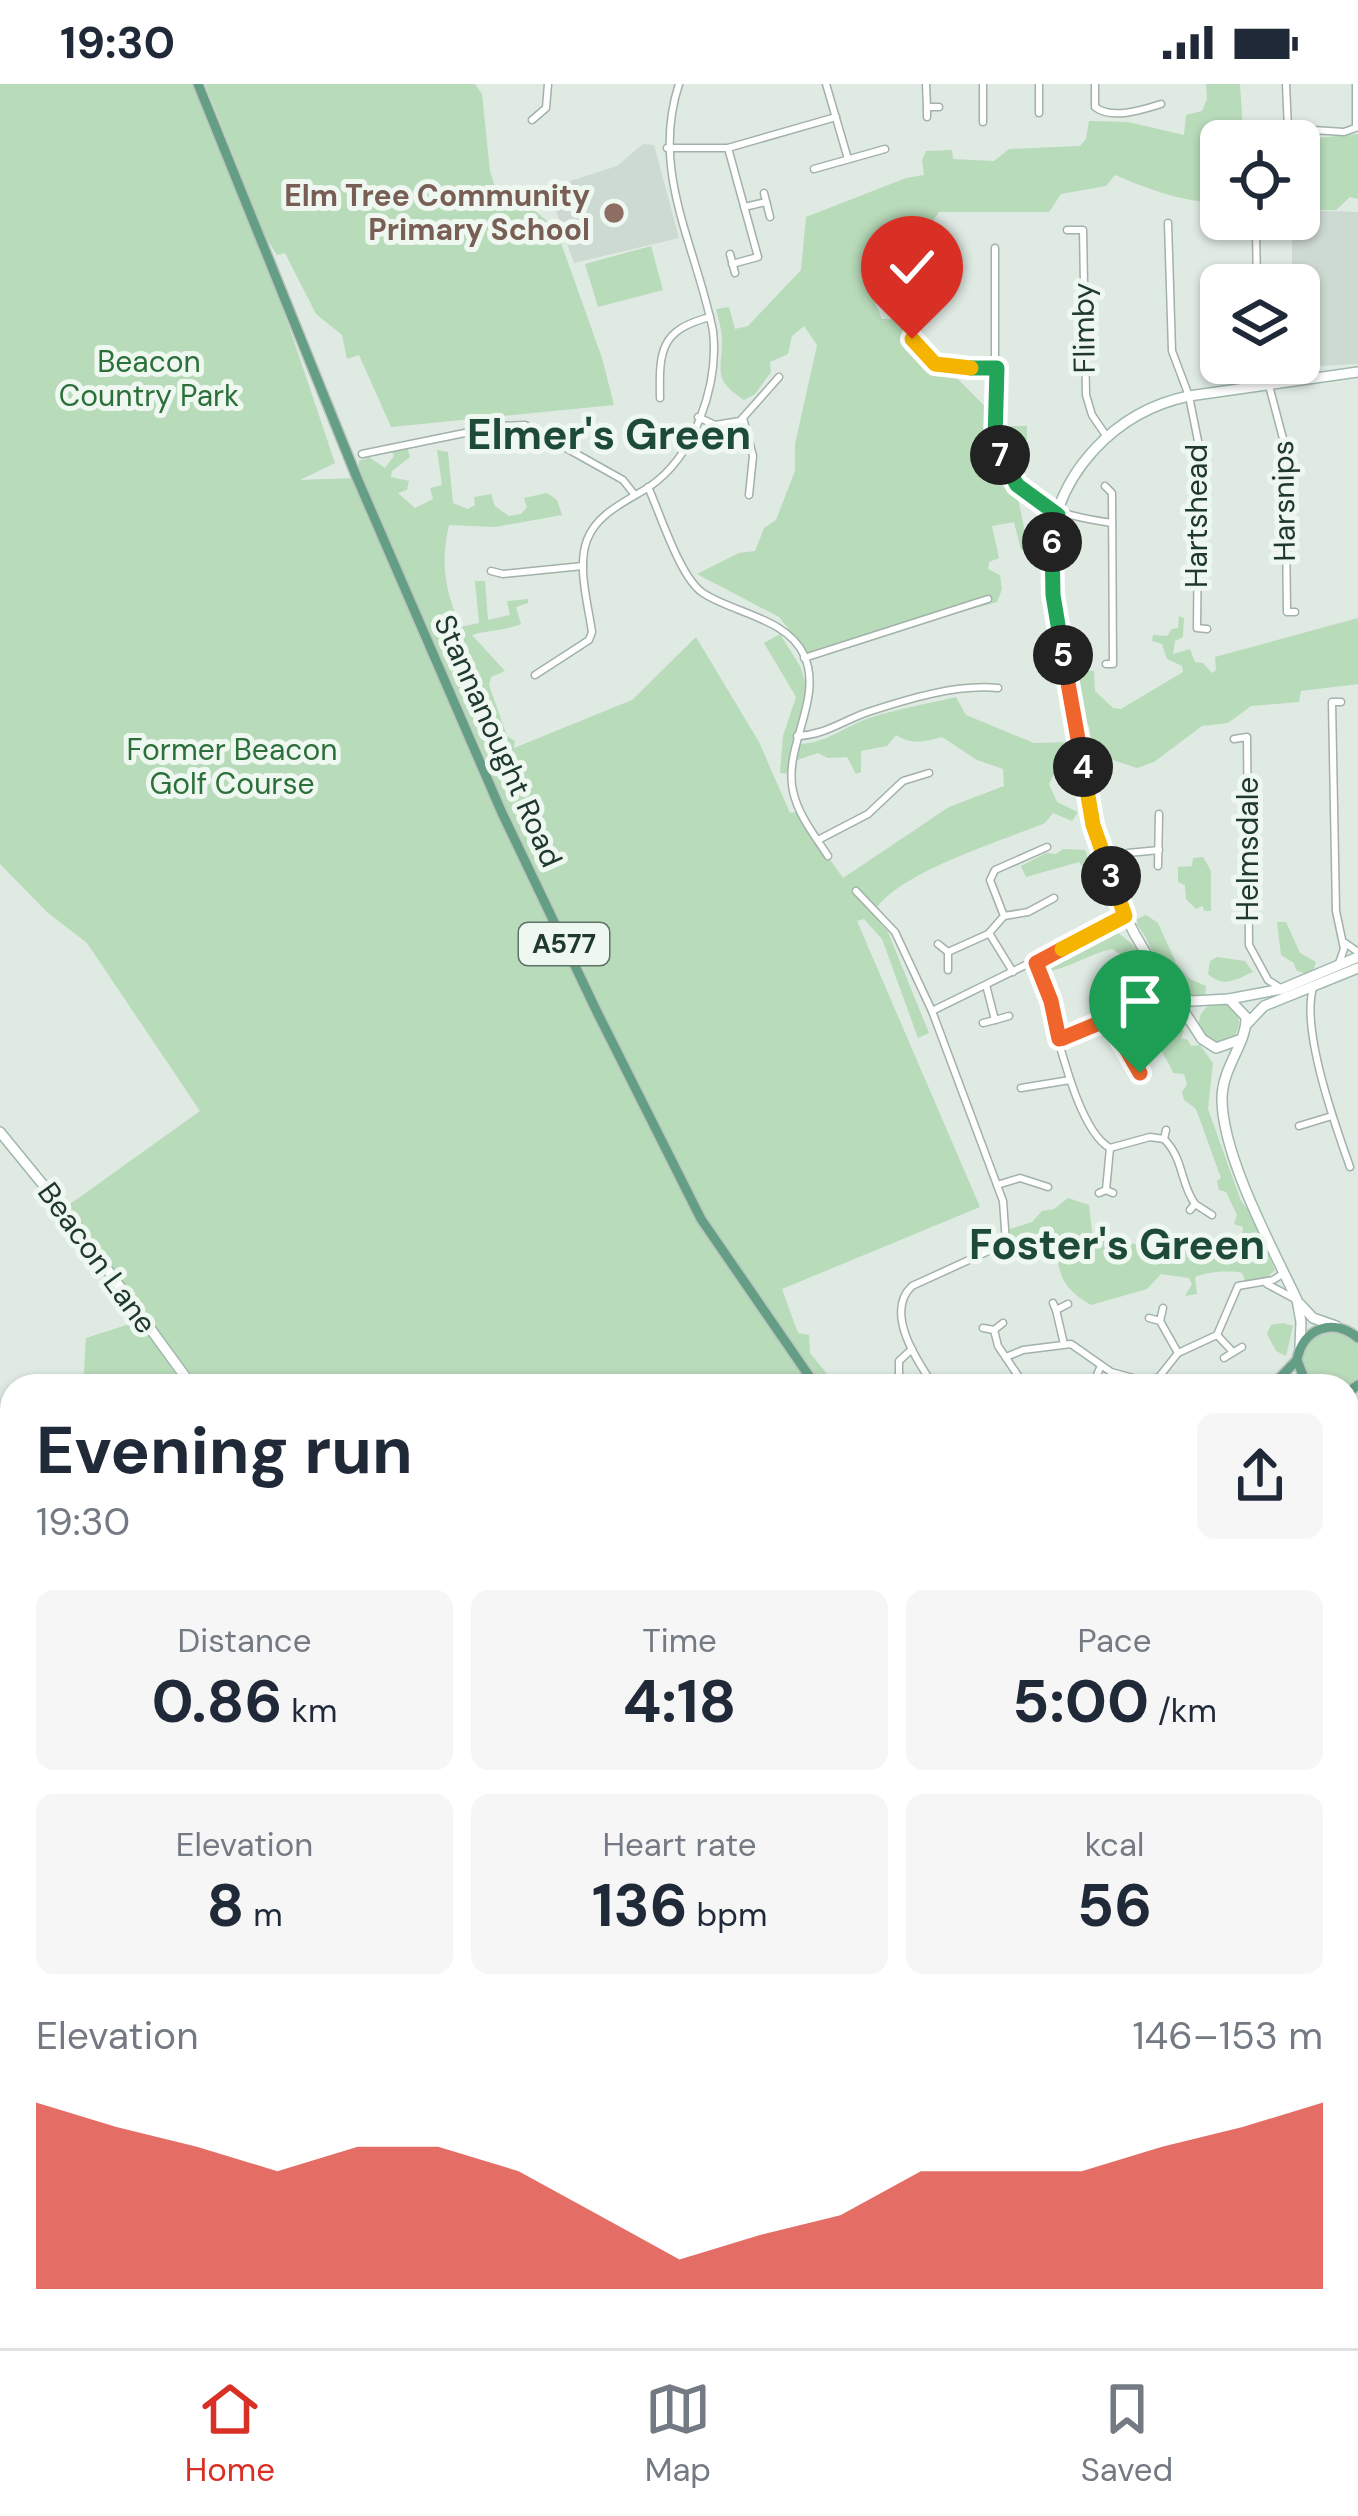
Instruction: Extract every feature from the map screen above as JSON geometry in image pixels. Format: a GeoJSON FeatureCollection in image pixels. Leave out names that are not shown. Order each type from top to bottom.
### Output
{"type":"FeatureCollection","features":[{"type":"Feature","properties":{"kind":"main road","name":"Stannanought Road"},"geometry":{"type":"LineString","coordinates":[[199,84],[346,452],[502,813],[701,1219],[808,1374]]}},
{"type":"Feature","properties":{"kind":"main road"},"geometry":{"type":"LineString","coordinates":[[1340,1327],[1358,1338]]}},
{"type":"Feature","properties":{"kind":"main road"},"geometry":{"type":"LineString","coordinates":[[1284,1374],[1316,1330],[1358,1327]]}},
{"type":"Feature","properties":{"kind":"main road"},"geometry":{"type":"LineString","coordinates":[[1297,1360],[1302,1374]]}},
{"type":"Feature","properties":{"kind":"street"},"geometry":{"type":"LineString","coordinates":[[532,120],[546,108],[548,84]]}},
{"type":"Feature","properties":{"kind":"street"},"geometry":{"type":"LineString","coordinates":[[535,675],[589,640],[585,544],[593,527],[674,463],[698,417],[713,371],[710,317],[670,176],[667,133],[676,84]]}},
{"type":"Feature","properties":{"kind":"street"},"geometry":{"type":"LineString","coordinates":[[826,84],[848,160]]}},
{"type":"Feature","properties":{"kind":"street"},"geometry":{"type":"LineString","coordinates":[[926,84],[927,112],[939,107]]}},
{"type":"Feature","properties":{"kind":"street"},"geometry":{"type":"LineString","coordinates":[[983,84],[983,122]]}},
{"type":"Feature","properties":{"kind":"street"},"geometry":{"type":"LineString","coordinates":[[1039,84],[1040,113]]}},
{"type":"Feature","properties":{"kind":"street"},"geometry":{"type":"LineString","coordinates":[[1095,84],[1096,107],[1102,113],[1161,104]]}},
{"type":"Feature","properties":{"kind":"street"},"geometry":{"type":"LineString","coordinates":[[1286,84],[1284,128],[1344,132],[1357,126],[1356,84]]}},
{"type":"Feature","properties":{"kind":"street"},"geometry":{"type":"LineString","coordinates":[[667,148],[728,148],[836,118]]}},
{"type":"Feature","properties":{"kind":"street"},"geometry":{"type":"LineString","coordinates":[[728,148],[758,257],[734,269],[730,254]]}},
{"type":"Feature","properties":{"kind":"street"},"geometry":{"type":"LineString","coordinates":[[814,169],[884,149]]}},
{"type":"Feature","properties":{"kind":"street"},"geometry":{"type":"LineString","coordinates":[[744,207],[765,197],[770,217]]}},
{"type":"Feature","properties":{"kind":"street"},"geometry":{"type":"LineString","coordinates":[[1168,224],[1172,351],[1189,396]]}},
{"type":"Feature","properties":{"kind":"street","name":"Flimby"},"geometry":{"type":"LineString","coordinates":[[1067,230],[1083,230],[1086,394],[1092,415],[1107,437]]}},
{"type":"Feature","properties":{"kind":"street"},"geometry":{"type":"LineString","coordinates":[[995,248],[995,440],[1003,467],[1017,485],[1058,515],[1112,523]]}},
{"type":"Feature","properties":{"kind":"street"},"geometry":{"type":"LineString","coordinates":[[905,270],[910,334],[919,349],[940,366],[997,368]]}},
{"type":"Feature","properties":{"kind":"street"},"geometry":{"type":"LineString","coordinates":[[660,398],[662,352],[669,338],[682,326],[710,317]]}},
{"type":"Feature","properties":{"kind":"street"},"geometry":{"type":"LineString","coordinates":[[1320,376],[1358,372]]}},
{"type":"Feature","properties":{"kind":"street"},"geometry":{"type":"LineString","coordinates":[[698,417],[715,425],[743,418],[779,377]]}},
{"type":"Feature","properties":{"kind":"street"},"geometry":{"type":"LineString","coordinates":[[1225,1071],[1216,1048],[1197,1032],[1125,916],[1093,825],[1053,595],[1051,547],[1074,473],[1107,437],[1135,416],[1189,396],[1269,384]]}},
{"type":"Feature","properties":{"kind":"street","name":"Harsnips"},"geometry":{"type":"LineString","coordinates":[[1269,384],[1284,436],[1287,612],[1295,613]]}},
{"type":"Feature","properties":{"kind":"street","name":"Hartshead"},"geometry":{"type":"LineString","coordinates":[[1189,396],[1198,446],[1197,628],[1207,628]]}},
{"type":"Feature","properties":{"kind":"street"},"geometry":{"type":"LineString","coordinates":[[743,418],[753,456],[749,495]]}},
{"type":"Feature","properties":{"kind":"street"},"geometry":{"type":"LineString","coordinates":[[362,454],[524,425],[623,479],[634,494]]}},
{"type":"Feature","properties":{"kind":"street"},"geometry":{"type":"LineString","coordinates":[[1106,486],[1112,493],[1113,664],[1106,664]]}},
{"type":"Feature","properties":{"kind":"street"},"geometry":{"type":"LineString","coordinates":[[648,487],[688,576],[702,592],[787,636],[804,658],[808,688],[791,766],[793,790],[801,814],[828,856]]}},
{"type":"Feature","properties":{"kind":"street"},"geometry":{"type":"LineString","coordinates":[[491,571],[584,566]]}},
{"type":"Feature","properties":{"kind":"street"},"geometry":{"type":"LineString","coordinates":[[804,658],[988,599]]}},
{"type":"Feature","properties":{"kind":"street"},"geometry":{"type":"LineString","coordinates":[[797,736],[830,732],[862,714],[940,694],[998,688]]}},
{"type":"Feature","properties":{"kind":"street"},"geometry":{"type":"LineString","coordinates":[[1338,965],[1343,940],[1336,911],[1332,701],[1341,701]]}},
{"type":"Feature","properties":{"kind":"street","name":"Helmsdale"},"geometry":{"type":"LineString","coordinates":[[1234,739],[1247,736],[1248,935],[1263,972]]}},
{"type":"Feature","properties":{"kind":"street"},"geometry":{"type":"LineString","coordinates":[[818,839],[868,814],[903,781],[928,773]]}},
{"type":"Feature","properties":{"kind":"street"},"geometry":{"type":"LineString","coordinates":[[1158,866],[1159,814]]}},
{"type":"Feature","properties":{"kind":"street"},"geometry":{"type":"LineString","coordinates":[[1004,916],[990,880],[995,870],[1047,847]]}},
{"type":"Feature","properties":{"kind":"street"},"geometry":{"type":"LineString","coordinates":[[1108,866],[1128,853],[1159,850]]}},
{"type":"Feature","properties":{"kind":"street"},"geometry":{"type":"LineString","coordinates":[[856,892],[895,932],[932,1011],[1003,1201],[1006,1244],[905,1292],[902,1319],[927,1374]]}},
{"type":"Feature","properties":{"kind":"street"},"geometry":{"type":"LineString","coordinates":[[948,952],[989,933],[1004,916],[1028,912],[1054,898]]}},
{"type":"Feature","properties":{"kind":"street"},"geometry":{"type":"LineString","coordinates":[[932,1011],[1125,916]]}},
{"type":"Feature","properties":{"kind":"street"},"geometry":{"type":"LineString","coordinates":[[989,933],[1013,972]]}},
{"type":"Feature","properties":{"kind":"street"},"geometry":{"type":"LineString","coordinates":[[1300,1346],[1297,1300],[1229,1141],[1222,1107],[1225,1071],[1246,1025],[1264,1006],[1358,955],[1343,940]]}},
{"type":"Feature","properties":{"kind":"street"},"geometry":{"type":"LineString","coordinates":[[938,944],[948,952]]}},
{"type":"Feature","properties":{"kind":"street"},"geometry":{"type":"LineString","coordinates":[[948,952],[948,970]]}},
{"type":"Feature","properties":{"kind":"street"},"geometry":{"type":"LineString","coordinates":[[1036,963],[1071,1080],[1095,1138],[1110,1148]]}},
{"type":"Feature","properties":{"kind":"street"},"geometry":{"type":"LineString","coordinates":[[1175,993],[1192,1001],[1285,994],[1313,988],[1358,968]]}},
{"type":"Feature","properties":{"kind":"street"},"geometry":{"type":"LineString","coordinates":[[1263,972],[1310,1011]]}},
{"type":"Feature","properties":{"kind":"street"},"geometry":{"type":"LineString","coordinates":[[1256,996],[1263,972]]}},
{"type":"Feature","properties":{"kind":"street"},"geometry":{"type":"LineString","coordinates":[[1059,1039],[1109,1019],[1114,1006],[1111,982]]}},
{"type":"Feature","properties":{"kind":"street"},"geometry":{"type":"LineString","coordinates":[[986,985],[995,1020]]}},
{"type":"Feature","properties":{"kind":"street"},"geometry":{"type":"LineString","coordinates":[[1313,988],[1310,1011],[1332,1116],[1350,1167]]}},
{"type":"Feature","properties":{"kind":"street"},"geometry":{"type":"LineString","coordinates":[[1229,998],[1242,1009],[1246,1025]]}},
{"type":"Feature","properties":{"kind":"street"},"geometry":{"type":"LineString","coordinates":[[1197,1032],[1199,1009],[1212,999]]}},
{"type":"Feature","properties":{"kind":"street"},"geometry":{"type":"LineString","coordinates":[[982,1023],[1010,1016]]}},
{"type":"Feature","properties":{"kind":"street"},"geometry":{"type":"LineString","coordinates":[[1109,1019],[1138,1062],[1140,1073]]}},
{"type":"Feature","properties":{"kind":"street"},"geometry":{"type":"LineString","coordinates":[[1216,1048],[1239,1040]]}},
{"type":"Feature","properties":{"kind":"street"},"geometry":{"type":"LineString","coordinates":[[1021,1088],[1071,1080]]}},
{"type":"Feature","properties":{"kind":"street"},"geometry":{"type":"LineString","coordinates":[[1299,1126],[1332,1116]]}},
{"type":"Feature","properties":{"kind":"street","name":"Beacon Lane"},"geometry":{"type":"LineString","coordinates":[[0,1132],[67,1214],[183,1374]]}},
{"type":"Feature","properties":{"kind":"street"},"geometry":{"type":"LineString","coordinates":[[1110,1148],[1165,1135],[1182,1163],[1192,1207],[1212,1215]]}},
{"type":"Feature","properties":{"kind":"street"},"geometry":{"type":"LineString","coordinates":[[1106,1192],[1110,1148]]}},
{"type":"Feature","properties":{"kind":"street"},"geometry":{"type":"LineString","coordinates":[[998,1185],[1020,1178],[1048,1187]]}},
{"type":"Feature","properties":{"kind":"street"},"geometry":{"type":"LineString","coordinates":[[1162,1374],[1178,1353],[1217,1335],[1238,1286],[1284,1273]]}},
{"type":"Feature","properties":{"kind":"street"},"geometry":{"type":"LineString","coordinates":[[1263,1282],[1297,1300],[1313,1318],[1340,1327]]}},
{"type":"Feature","properties":{"kind":"street"},"geometry":{"type":"LineString","coordinates":[[1064,1344],[1054,1306],[1068,1304]]}},
{"type":"Feature","properties":{"kind":"street"},"geometry":{"type":"LineString","coordinates":[[1163,1308],[1160,1321],[1178,1353]]}},
{"type":"Feature","properties":{"kind":"street"},"geometry":{"type":"LineString","coordinates":[[1149,1318],[1160,1321]]}},
{"type":"Feature","properties":{"kind":"street"},"geometry":{"type":"LineString","coordinates":[[983,1328],[994,1330],[1003,1323]]}},
{"type":"Feature","properties":{"kind":"street"},"geometry":{"type":"LineString","coordinates":[[994,1330],[1016,1374]]}},
{"type":"Feature","properties":{"kind":"street"},"geometry":{"type":"LineString","coordinates":[[1217,1335],[1232,1351]]}},
{"type":"Feature","properties":{"kind":"street"},"geometry":{"type":"LineString","coordinates":[[1006,1358],[1064,1344],[1082,1348],[1101,1366],[1121,1374]]}},
{"type":"Feature","properties":{"kind":"street"},"geometry":{"type":"LineString","coordinates":[[1224,1358],[1242,1347]]}},
{"type":"Feature","properties":{"kind":"street"},"geometry":{"type":"LineString","coordinates":[[899,1374],[899,1360],[913,1349]]}},
{"type":"Feature","properties":{"kind":"street"},"geometry":{"type":"LineString","coordinates":[[1097,1374],[1101,1366]]}},
{"type":"Feature","properties":{"kind":"shaded area","name":"Elm Tree Community Primary School"},"geometry":{"type":"Polygon","coordinates":[[[643,144],[654,145],[679,238],[574,263],[548,188],[617,166],[643,144]]]}},
{"type":"Feature","properties":{"kind":"shaded area"},"geometry":{"type":"Polygon","coordinates":[[[1320,211],[1358,212],[1358,364],[1320,365],[1320,264],[1292,264],[1292,240],[1320,240],[1320,211]]]}},
{"type":"Feature","properties":{"kind":"green space"},"geometry":{"type":"Polygon","coordinates":[[[0,84],[198,84],[263,249],[335,463],[300,480],[357,478],[480,762],[486,760],[358,472],[359,461],[369,457],[385,468],[394,456],[390,445],[406,443],[410,457],[391,477],[409,481],[407,490],[398,493],[415,508],[433,499],[430,488],[442,485],[437,450],[448,452],[453,503],[468,509],[475,505],[474,497],[491,494],[495,506],[509,516],[527,507],[524,498],[547,493],[557,500],[562,515],[495,527],[449,525],[446,539],[446,577],[461,627],[479,623],[475,581],[485,581],[488,620],[510,615],[507,601],[528,599],[516,607],[521,624],[472,635],[505,671],[491,677],[489,685],[514,748],[632,700],[696,637],[759,742],[790,813],[796,812],[843,878],[949,807],[1004,786],[1003,769],[977,760],[942,737],[918,742],[896,735],[887,746],[861,751],[861,772],[856,774],[847,757],[818,753],[797,760],[796,774],[780,773],[783,736],[796,697],[764,643],[780,634],[805,681],[813,686],[794,744],[823,739],[880,715],[956,697],[966,715],[1034,743],[1070,742],[1049,784],[1057,802],[1078,812],[1072,821],[1053,813],[1045,823],[923,873],[883,900],[873,915],[888,932],[929,1033],[918,1038],[882,939],[864,919],[857,921],[980,1207],[782,1289],[798,1333],[809,1335],[810,1353],[827,1374],[810,1374],[711,1234],[801,1374],[182,1374],[140,1322],[176,1374],[84,1374],[86,1338],[139,1321],[59,1212],[200,1111],[87,943],[47,912],[0,864],[0,84]]]}},
{"type":"Feature","properties":{"kind":"green space"},"geometry":{"type":"Polygon","coordinates":[[[205,84],[475,84],[482,94],[490,171],[501,207],[518,196],[556,229],[614,405],[391,427],[359,355],[347,359],[342,335],[316,314],[285,253],[277,255],[266,238],[205,84]]]}},
{"type":"Feature","properties":{"kind":"green space"},"geometry":{"type":"Polygon","coordinates":[[[1206,84],[1240,84],[1242,120],[1200,120],[1200,201],[1115,175],[1106,186],[1061,194],[1049,212],[939,212],[926,232],[879,262],[874,300],[882,319],[905,319],[909,344],[939,374],[954,375],[1004,426],[1027,426],[1027,441],[1010,442],[1011,456],[1024,480],[1018,498],[1028,548],[1021,550],[1014,522],[992,526],[999,558],[989,562],[988,569],[1000,575],[997,602],[808,654],[779,617],[697,574],[739,553],[755,551],[764,528],[776,520],[795,471],[795,444],[817,345],[804,326],[792,336],[788,354],[770,362],[771,372],[755,394],[744,400],[721,374],[722,335],[716,309],[729,307],[735,329],[748,326],[801,270],[806,217],[924,175],[926,151],[952,150],[953,159],[994,161],[1009,149],[1080,146],[1089,121],[1128,122],[1184,135],[1186,115],[1202,111],[1206,84]]]}},
{"type":"Feature","properties":{"kind":"green space"},"geometry":{"type":"Polygon","coordinates":[[[1358,134],[1358,199],[1350,197],[1336,210],[1320,210],[1320,138],[1358,134]]]}},
{"type":"Feature","properties":{"kind":"green space"},"geometry":{"type":"Polygon","coordinates":[[[651,246],[663,290],[598,307],[585,264],[651,246]]]}},
{"type":"Feature","properties":{"kind":"green space"},"geometry":{"type":"Polygon","coordinates":[[[1179,616],[1184,618],[1183,637],[1175,641],[1173,654],[1190,649],[1195,662],[1212,673],[1215,657],[1358,618],[1358,684],[1301,691],[1299,702],[1251,706],[1228,723],[1202,726],[1154,762],[1137,768],[1104,757],[1092,748],[1089,726],[1078,723],[1065,646],[1078,643],[1082,670],[1094,671],[1095,691],[1113,708],[1121,709],[1183,672],[1182,666],[1167,659],[1162,644],[1152,641],[1153,635],[1167,636],[1178,628],[1179,616]]]}},
{"type":"Feature","properties":{"kind":"green space"},"geometry":{"type":"Polygon","coordinates":[[[1063,849],[1085,850],[1092,868],[1084,869],[1079,862],[1026,877],[1021,866],[1063,849]]]}},
{"type":"Feature","properties":{"kind":"green space"},"geometry":{"type":"Polygon","coordinates":[[[1203,857],[1211,871],[1211,911],[1204,911],[1203,906],[1196,909],[1186,899],[1185,885],[1178,882],[1178,867],[1192,866],[1193,858],[1203,857]]]}},
{"type":"Feature","properties":{"kind":"green space"},"geometry":{"type":"Polygon","coordinates":[[[1146,915],[1158,923],[1176,963],[1190,979],[1206,986],[1205,997],[1179,991],[1162,971],[1137,925],[1137,919],[1146,915]]]}},
{"type":"Feature","properties":{"kind":"green space"},"geometry":{"type":"Polygon","coordinates":[[[1277,922],[1286,922],[1300,953],[1316,962],[1313,971],[1296,970],[1281,955],[1277,922]]]}},
{"type":"Feature","properties":{"kind":"green space"},"geometry":{"type":"Polygon","coordinates":[[[1115,931],[1142,956],[1166,1008],[1184,1031],[1181,1038],[1191,1046],[1200,1045],[1213,1063],[1208,1109],[1241,1201],[1275,1270],[1268,1276],[1245,1281],[1238,1272],[1205,1274],[1195,1277],[1197,1294],[1185,1296],[1192,1284],[1189,1278],[1161,1274],[1147,1289],[1091,1305],[1063,1278],[1054,1239],[1010,1247],[1010,1229],[1032,1222],[1042,1211],[1068,1198],[1089,1205],[1093,1240],[1145,1245],[1162,1226],[1167,1229],[1156,1244],[1177,1250],[1239,1252],[1243,1227],[1234,1224],[1237,1215],[1226,1192],[1219,1190],[1221,1178],[1196,1109],[1184,1100],[1184,1074],[1173,1073],[1147,1026],[1141,996],[1134,994],[1131,983],[1135,978],[1122,955],[1112,949],[1044,972],[1044,964],[1115,931]]]}},
{"type":"Feature","properties":{"kind":"green space"},"geometry":{"type":"Polygon","coordinates":[[[1217,957],[1245,961],[1253,972],[1219,981],[1208,974],[1210,961],[1217,957]]]}},
{"type":"Feature","properties":{"kind":"green space"},"geometry":{"type":"Polygon","coordinates":[[[1219,1003],[1233,1009],[1239,1023],[1233,1037],[1219,1043],[1205,1037],[1199,1023],[1205,1009],[1219,1003]]]}},
{"type":"Feature","properties":{"kind":"green space"},"geometry":{"type":"Polygon","coordinates":[[[1271,1325],[1293,1326],[1286,1356],[1276,1351],[1267,1334],[1271,1325]]]}},
{"type":"Feature","properties":{"kind":"green space"},"geometry":{"type":"Polygon","coordinates":[[[1339,1331],[1358,1345],[1358,1374],[1306,1374],[1300,1358],[1311,1338],[1339,1331]]]}},
{"type":"Feature","properties":{"kind":"place","name":"Elm Tree Community Primary School"},"geometry":{"type":"Point","coordinates":[614,213]}},
{"type":"Feature","properties":{"kind":"district","name":"Elmer's Green"},"geometry":{"type":"Point","coordinates":[609,434]}},
{"type":"Feature","properties":{"kind":"district","name":"Foster's Green"},"geometry":{"type":"Point","coordinates":[1117,1244]}},
{"type":"Feature","properties":{"kind":"route"},"geometry":{"type":"LineString","coordinates":[[912,339],[940,366],[997,368],[995,440],[1003,467],[1017,485],[1058,515],[1051,547],[1053,595],[1093,825],[1125,916],[1036,963],[1059,1039],[1109,1019],[1140,1073]]}},
{"type":"Feature","properties":{"kind":"park label","name":"Beacon Country Park"},"geometry":{"type":"Point","coordinates":[149,379]}},
{"type":"Feature","properties":{"kind":"park label","name":"Former Beacon Golf Course"},"geometry":{"type":"Point","coordinates":[232,767]}}]}
